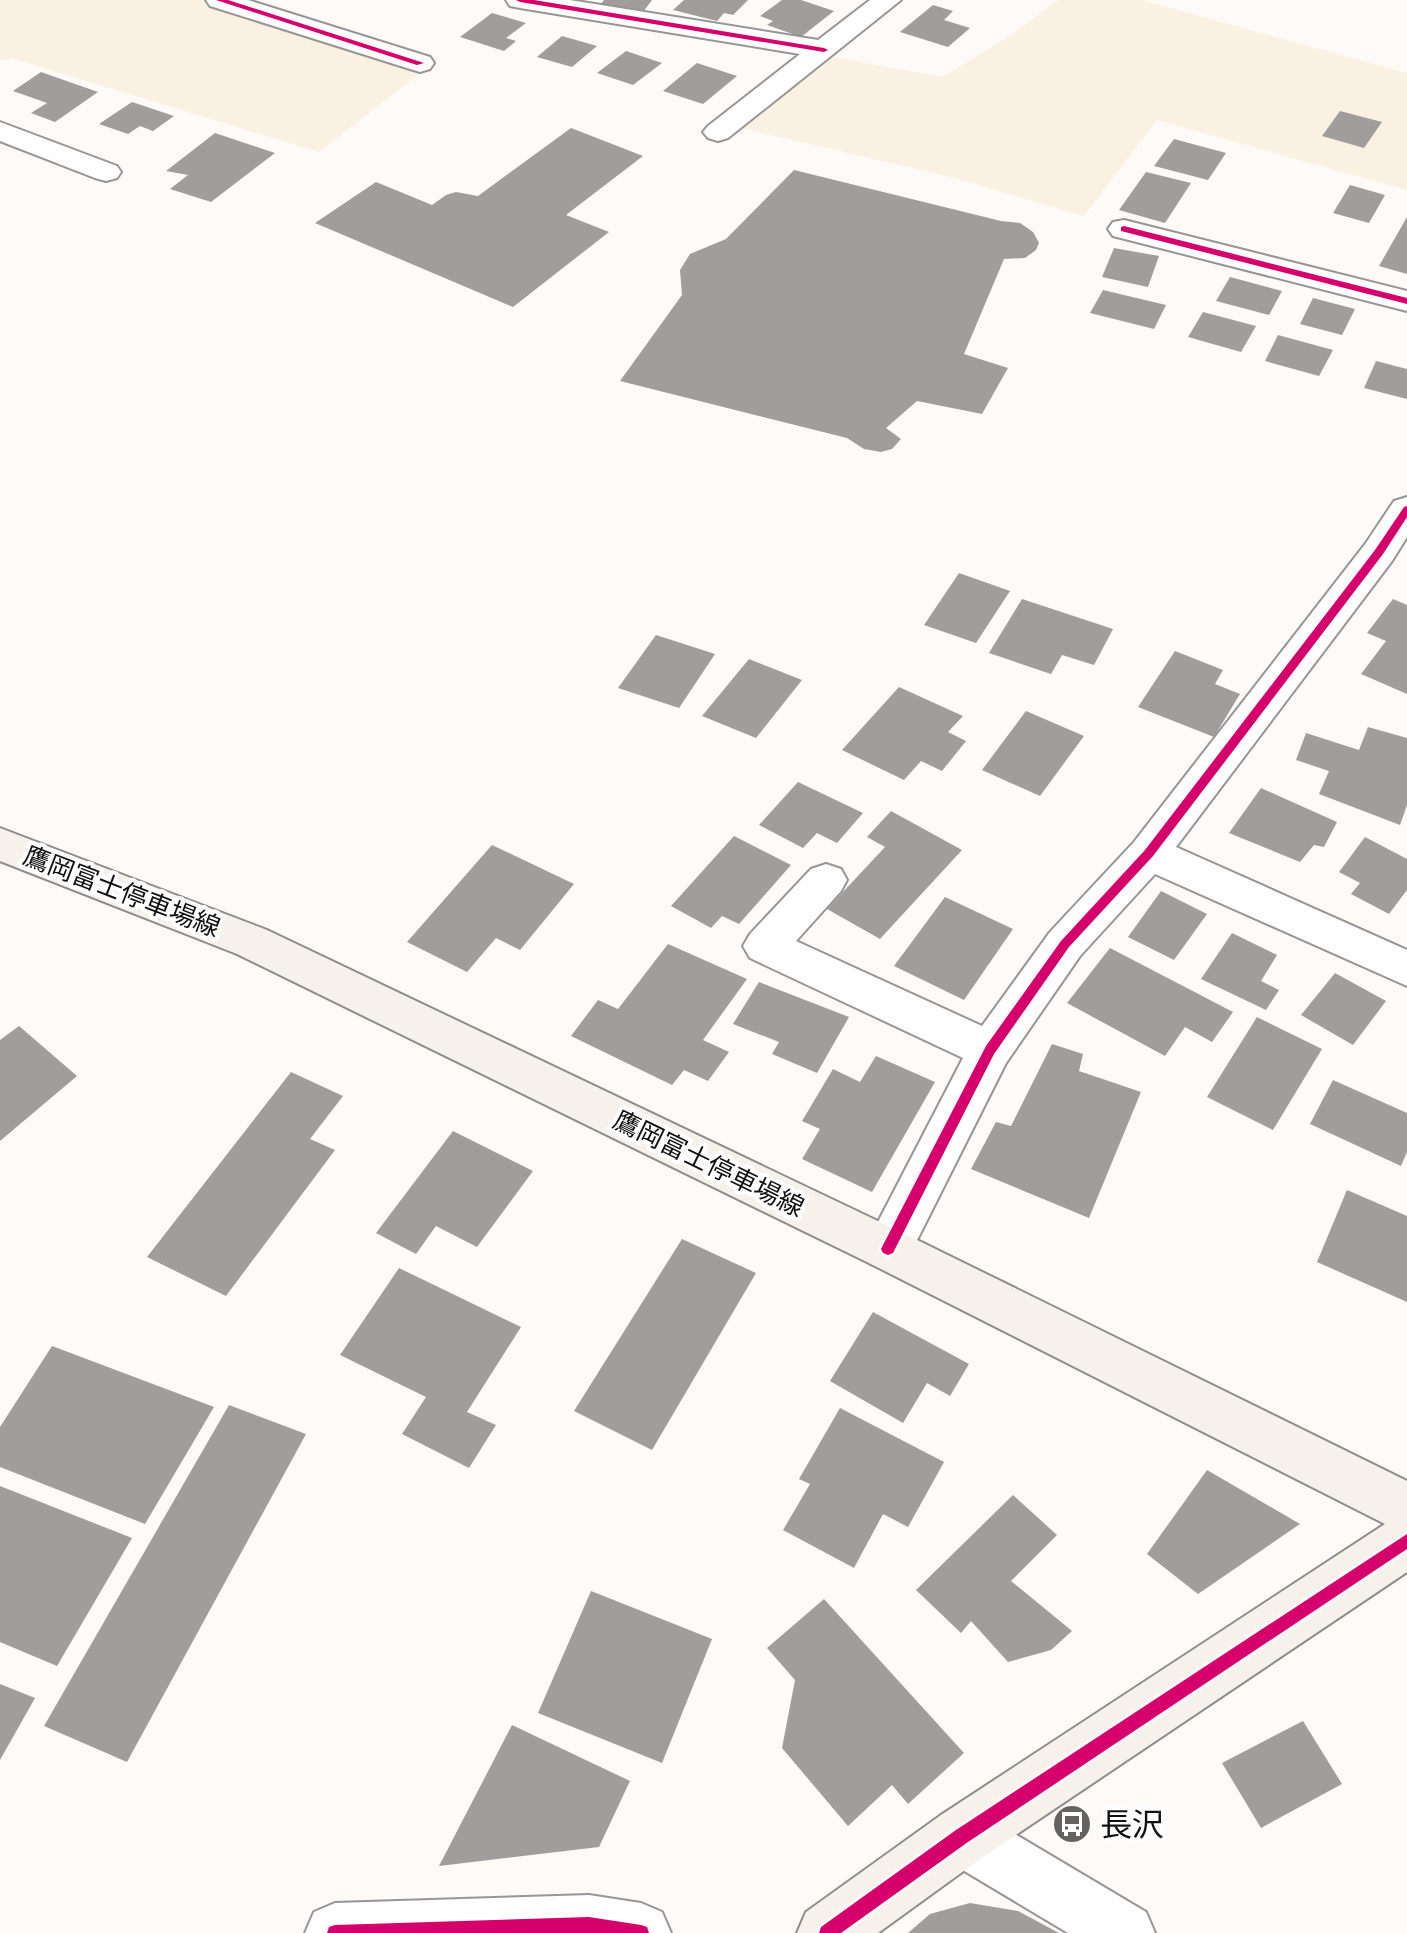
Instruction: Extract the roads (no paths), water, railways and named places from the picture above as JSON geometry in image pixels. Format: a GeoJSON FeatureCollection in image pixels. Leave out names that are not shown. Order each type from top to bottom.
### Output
{"type":"FeatureCollection","features":[{"type":"Feature","properties":{"kind":"main road","name":"鷹岡富士停車場線"},"geometry":{"type":"LineString","coordinates":[[0,844],[252,942],[888,1249],[1407,1508]]}},
{"type":"Feature","properties":{"kind":"main road"},"geometry":{"type":"LineString","coordinates":[[827,1933],[962,1836],[1407,1541]]}},
{"type":"Feature","properties":{"kind":"street"},"geometry":{"type":"LineString","coordinates":[[220,0],[420,63]]}},
{"type":"Feature","properties":{"kind":"street"},"geometry":{"type":"LineString","coordinates":[[520,0],[824,50]]}},
{"type":"Feature","properties":{"kind":"street"},"geometry":{"type":"LineString","coordinates":[[718,132],[887,0]]}},
{"type":"Feature","properties":{"kind":"street"},"geometry":{"type":"LineString","coordinates":[[0,131],[106,172]]}},
{"type":"Feature","properties":{"kind":"street"},"geometry":{"type":"LineString","coordinates":[[1124,229],[1407,301]]}},
{"type":"Feature","properties":{"kind":"street"},"geometry":{"type":"LineString","coordinates":[[888,1249],[990,1050],[1065,944],[1149,853],[1393,557],[1407,509]]}},
{"type":"Feature","properties":{"kind":"street"},"geometry":{"type":"LineString","coordinates":[[1149,853],[1407,969]]}},
{"type":"Feature","properties":{"kind":"street"},"geometry":{"type":"LineString","coordinates":[[826,880],[765,946],[990,1050]]}},
{"type":"Feature","properties":{"kind":"street"},"geometry":{"type":"LineString","coordinates":[[962,1836],[1125,1933]]}},
{"type":"Feature","properties":{"kind":"street"},"geometry":{"type":"LineString","coordinates":[[335,1933],[589,1925],[641,1933]]}},
{"type":"Feature","properties":{"kind":"place","name":"長沢"},"geometry":{"type":"Point","coordinates":[1072,1824]}}]}
